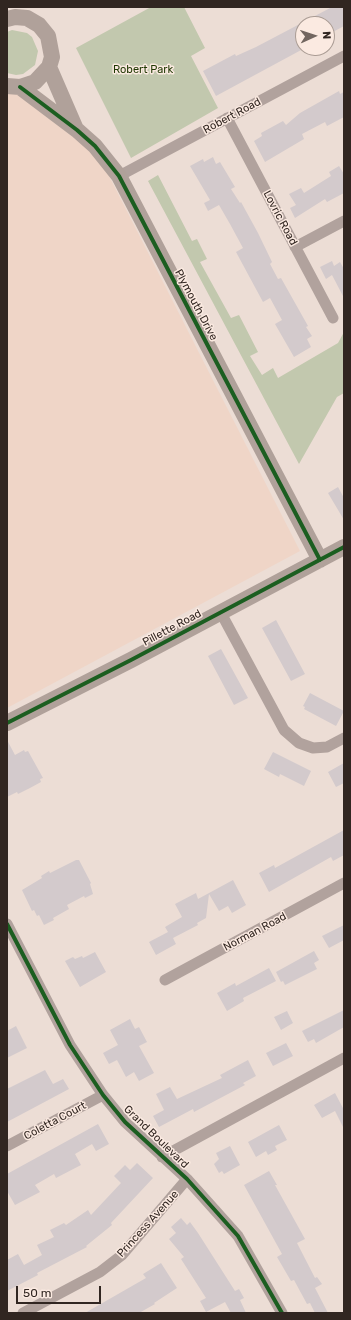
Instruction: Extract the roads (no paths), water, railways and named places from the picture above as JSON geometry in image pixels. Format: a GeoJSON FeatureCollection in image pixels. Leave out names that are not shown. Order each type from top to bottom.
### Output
{"type":"FeatureCollection","features":[{"type":"Feature","properties":{"kind":"street"},"geometry":{"type":"LineString","coordinates":[[7,19],[15,17],[22,12],[39,25],[48,36],[52,57],[49,67],[35,82],[13,87]]}},
{"type":"Feature","properties":{"kind":"street","name":"Robert Road"},"geometry":{"type":"LineString","coordinates":[[119,176],[344,56]]}},
{"type":"Feature","properties":{"kind":"street","name":"Plymouth Drive"},"geometry":{"type":"LineString","coordinates":[[49,67],[77,130]]}},
{"type":"Feature","properties":{"kind":"street","name":"Plymouth Drive"},"geometry":{"type":"LineString","coordinates":[[13,87],[77,130],[95,146],[119,176],[320,560]]}},
{"type":"Feature","properties":{"kind":"street","name":"Lovric Road"},"geometry":{"type":"LineString","coordinates":[[227,118],[333,318]]}},
{"type":"Feature","properties":{"kind":"street"},"geometry":{"type":"LineString","coordinates":[[295,247],[344,221]]}},
{"type":"Feature","properties":{"kind":"street","name":"Pillette Road"},"geometry":{"type":"LineString","coordinates":[[7,723],[221,613],[344,547]]}},
{"type":"Feature","properties":{"kind":"street"},"geometry":{"type":"LineString","coordinates":[[221,613],[284,730],[299,743],[313,748],[327,747],[344,738]]}},
{"type":"Feature","properties":{"kind":"street","name":"Norman Road"},"geometry":{"type":"LineString","coordinates":[[165,980],[344,883]]}},
{"type":"Feature","properties":{"kind":"street","name":"Grand Boulevard"},"geometry":{"type":"LineString","coordinates":[[7,924],[70,1045],[103,1095],[125,1122],[187,1179],[238,1236],[282,1313]]}},
{"type":"Feature","properties":{"kind":"street"},"geometry":{"type":"LineString","coordinates":[[162,1157],[344,1058]]}},
{"type":"Feature","properties":{"kind":"street","name":"Coletta Court"},"geometry":{"type":"LineString","coordinates":[[7,1146],[103,1095]]}},
{"type":"Feature","properties":{"kind":"street","name":"Princess Avenue"},"geometry":{"type":"LineString","coordinates":[[24,1313],[100,1272],[122,1255],[187,1179]]}},
{"type":"Feature","properties":{"kind":"park label","name":"Robert Park"},"geometry":{"type":"Point","coordinates":[143,70]}}]}
